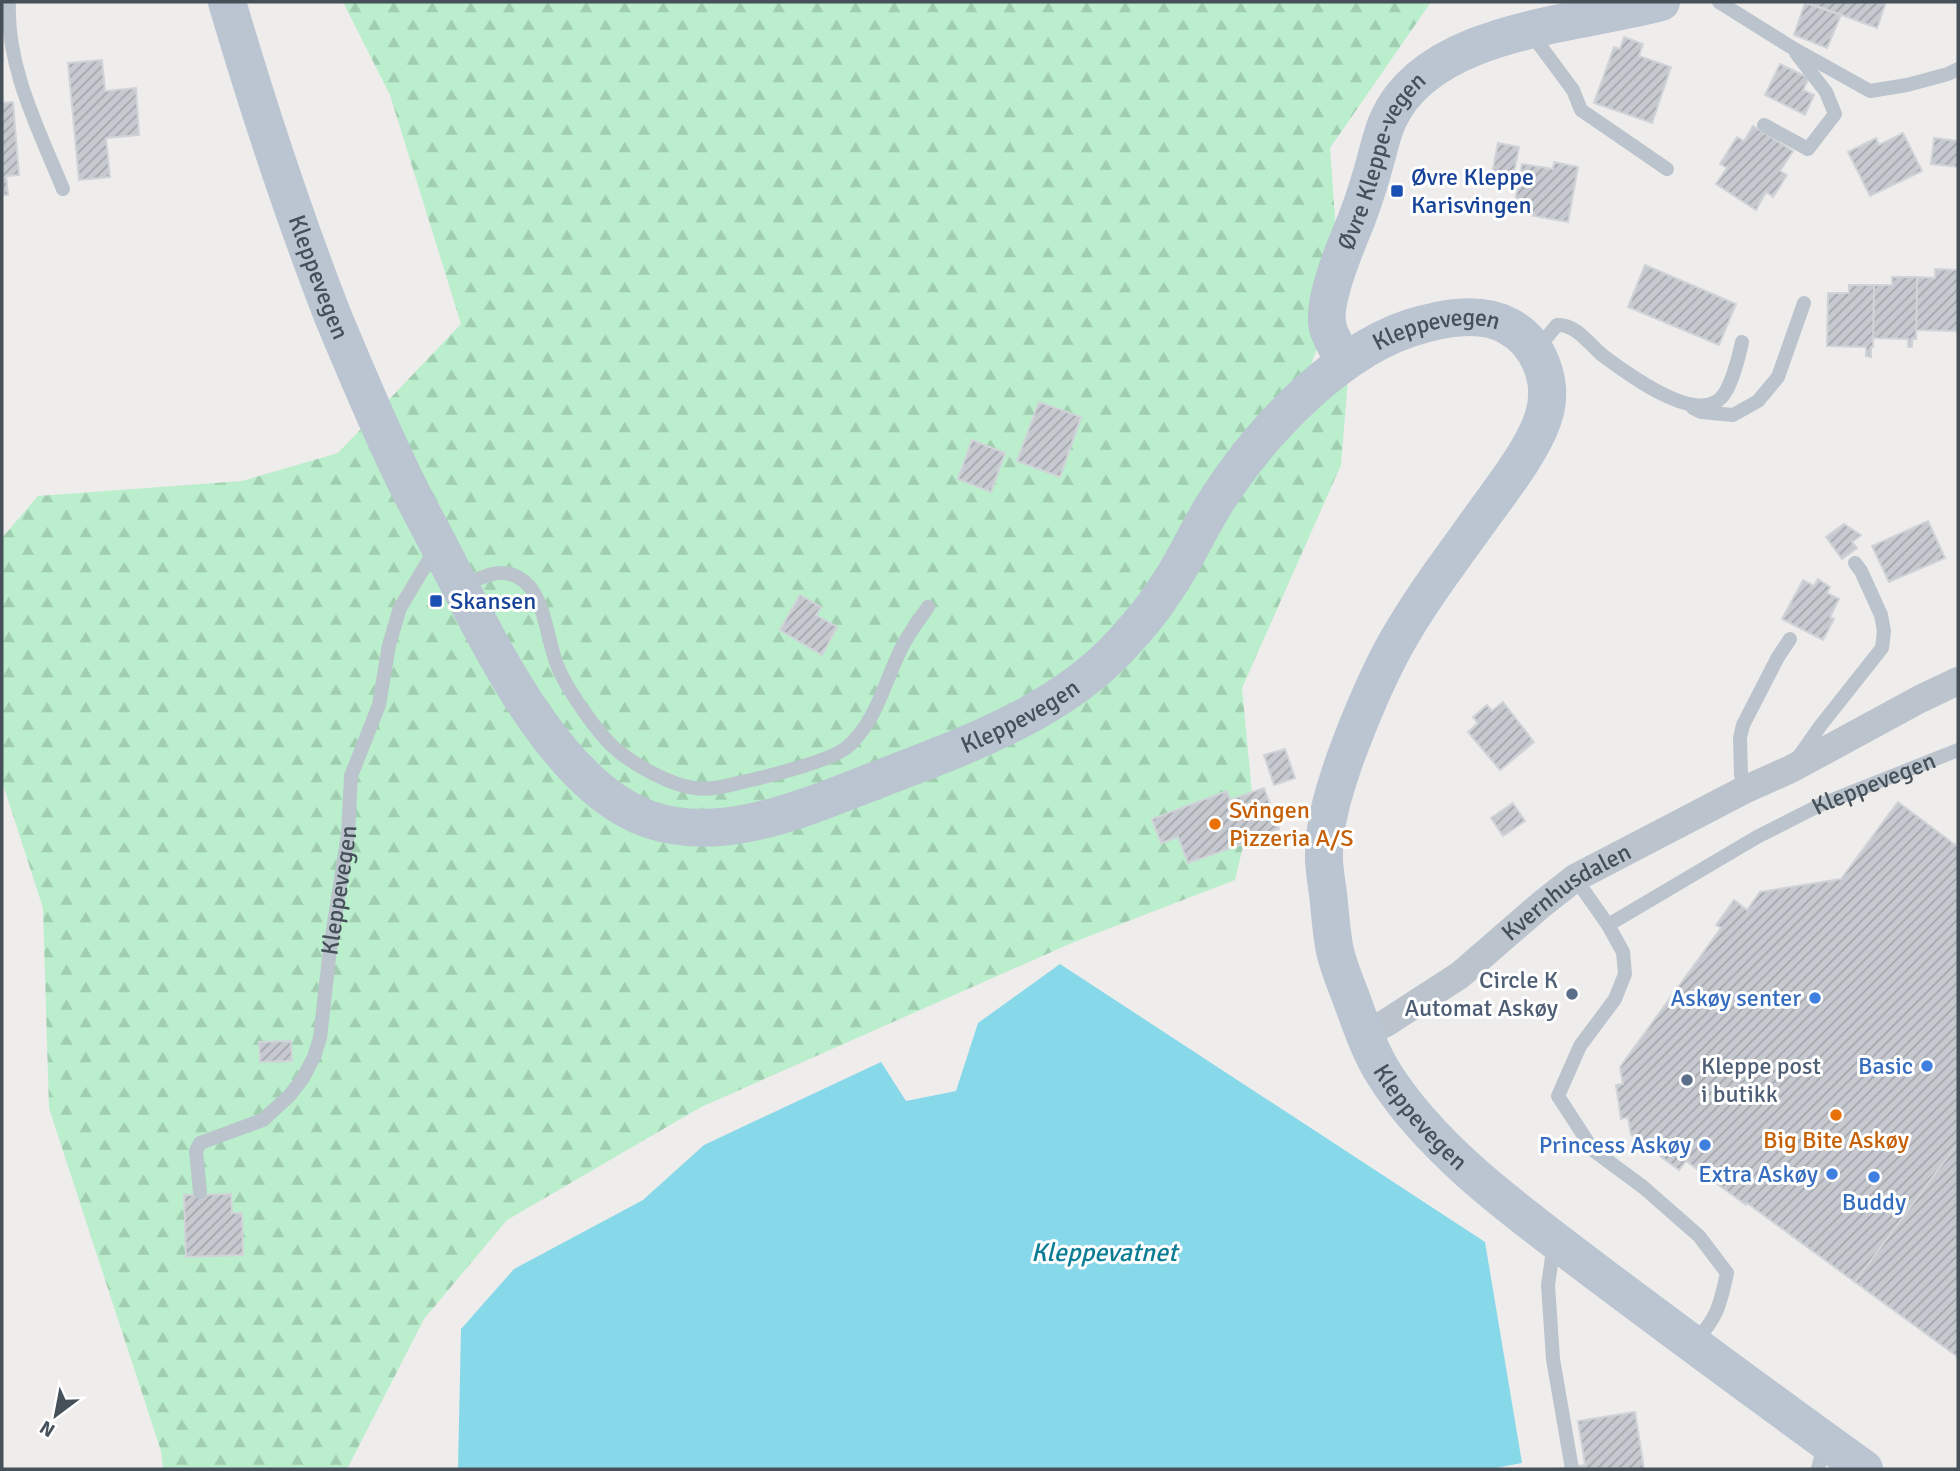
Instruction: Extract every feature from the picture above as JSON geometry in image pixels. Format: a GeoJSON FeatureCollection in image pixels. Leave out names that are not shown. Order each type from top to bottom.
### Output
{"type":"FeatureCollection","features":[{"type":"Feature","properties":{"kind":"main road","name":"Kleppevegen"},"geometry":{"type":"LineString","coordinates":[[227,2],[292,206],[334,318],[406,483],[495,652],[556,747],[582,776],[612,801],[646,818],[679,827],[718,828],[776,817],[908,768],[1033,713],[1079,684],[1119,648],[1165,590],[1218,498],[1251,452],[1307,392],[1345,361],[1403,330],[1432,321],[1469,317],[1495,320],[1516,329],[1536,351],[1547,387],[1544,415],[1528,449],[1442,571],[1393,648],[1358,725],[1328,814],[1323,863],[1335,955],[1380,1068],[1397,1093],[1438,1141],[1485,1184],[1693,1345],[1822,1455],[1864,1469]]}},
{"type":"Feature","properties":{"kind":"main road","name":"Øvre Kleppe-vegen"},"geometry":{"type":"LineString","coordinates":[[1345,361],[1327,326],[1328,303],[1340,259],[1364,201],[1388,119],[1403,94],[1439,63],[1477,45],[1530,30],[1661,2]]}},
{"type":"Feature","properties":{"kind":"street","name":"Kvernhusdalen"},"geometry":{"type":"LineString","coordinates":[[1364,1032],[1386,1023],[1460,975],[1575,878],[1958,681]]}},
{"type":"Feature","properties":{"kind":"lane"},"geometry":{"type":"LineString","coordinates":[[9,2],[12,44],[20,80],[63,189]]}},
{"type":"Feature","properties":{"kind":"lane"},"geometry":{"type":"LineString","coordinates":[[1718,2],[1870,91],[1907,85],[1958,69]]}},
{"type":"Feature","properties":{"kind":"lane"},"geometry":{"type":"LineString","coordinates":[[1530,30],[1573,90],[1581,110],[1667,169]]}},
{"type":"Feature","properties":{"kind":"lane"},"geometry":{"type":"LineString","coordinates":[[1765,125],[1808,149],[1835,114],[1826,92],[1791,47]]}},
{"type":"Feature","properties":{"kind":"lane","name":"Kleppevegen"},"geometry":{"type":"LineString","coordinates":[[1536,351],[1557,325],[1565,324],[1600,353],[1654,390],[1702,412],[1732,415],[1758,401],[1778,377],[1804,303]]}},
{"type":"Feature","properties":{"kind":"lane"},"geometry":{"type":"LineString","coordinates":[[1683,403],[1700,406],[1722,397],[1735,369],[1742,342]]}},
{"type":"Feature","properties":{"kind":"lane","name":"Kleppevegen"},"geometry":{"type":"LineString","coordinates":[[200,1192],[196,1151],[200,1143],[263,1120],[290,1095],[314,1057],[320,1038],[330,949],[348,834],[351,776],[379,705],[389,645],[400,608],[438,543]]}},
{"type":"Feature","properties":{"kind":"lane"},"geometry":{"type":"LineString","coordinates":[[1791,769],[1821,725],[1882,648],[1884,631],[1881,615],[1855,563]]}},
{"type":"Feature","properties":{"kind":"lane"},"geometry":{"type":"LineString","coordinates":[[460,587],[494,572],[517,576],[530,587],[536,597],[558,666],[587,717],[617,751],[672,782],[705,789],[769,776],[847,748],[867,724],[903,646],[928,607]]}},
{"type":"Feature","properties":{"kind":"lane"},"geometry":{"type":"LineString","coordinates":[[1744,790],[1740,738],[1743,725],[1790,639]]}},
{"type":"Feature","properties":{"kind":"lane","name":"Kleppevegen"},"geometry":{"type":"LineString","coordinates":[[1608,925],[1757,837],[1822,804],[1958,750]]}},
{"type":"Feature","properties":{"kind":"lane"},"geometry":{"type":"LineString","coordinates":[[1575,878],[1608,925],[1623,952],[1625,974],[1615,999],[1580,1046],[1558,1096],[1593,1150],[1643,1187],[1699,1236],[1727,1273],[1721,1302],[1710,1325],[1693,1345]]}},
{"type":"Feature","properties":{"kind":"lane"},"geometry":{"type":"LineString","coordinates":[[1553,1239],[1548,1285],[1553,1359],[1572,1469]]}},
{"type":"Feature","properties":{"kind":"green space"},"geometry":{"type":"Polygon","coordinates":[[[343,2],[1431,2],[1330,148],[1340,287],[1301,391],[1348,378],[1341,465],[1242,688],[1253,804],[1235,880],[1074,942],[701,1107],[507,1220],[424,1319],[347,1469],[163,1469],[161,1451],[49,1108],[43,908],[2,781],[2,538],[38,496],[242,481],[338,453],[461,324],[390,95],[343,2]]]}},
{"type":"Feature","properties":{"kind":"water","name":"Kleppevatnet"},"geometry":{"type":"Polygon","coordinates":[[[1060,964],[1485,1242],[1522,1463],[1490,1469],[458,1469],[461,1329],[514,1269],[643,1200],[704,1145],[881,1062],[906,1101],[956,1091],[978,1023],[1060,964]]]}},
{"type":"Feature","properties":{"kind":"building"},"geometry":{"type":"Polygon","coordinates":[[[1806,2],[1886,2],[1877,28],[1806,2]]]}},
{"type":"Feature","properties":{"kind":"building"},"geometry":{"type":"Polygon","coordinates":[[[1805,3],[1841,15],[1827,48],[1794,35],[1805,3]]]}},
{"type":"Feature","properties":{"kind":"building"},"geometry":{"type":"Polygon","coordinates":[[[1624,37],[1643,44],[1639,56],[1671,67],[1652,123],[1594,103],[1614,47],[1620,49],[1624,37]]]}},
{"type":"Feature","properties":{"kind":"building"},"geometry":{"type":"Polygon","coordinates":[[[102,60],[105,91],[136,88],[139,135],[106,138],[110,177],[79,180],[68,63],[102,60]]]}},
{"type":"Feature","properties":{"kind":"building"},"geometry":{"type":"Polygon","coordinates":[[[1780,64],[1809,78],[1803,90],[1814,95],[1805,115],[1765,95],[1780,64]]]}},
{"type":"Feature","properties":{"kind":"building"},"geometry":{"type":"Polygon","coordinates":[[[13,102],[19,175],[6,176],[8,195],[2,195],[2,103],[13,102]]]}},
{"type":"Feature","properties":{"kind":"building"},"geometry":{"type":"Polygon","coordinates":[[[1753,126],[1793,151],[1780,171],[1787,175],[1773,197],[1766,192],[1756,210],[1716,184],[1727,168],[1720,164],[1737,137],[1744,141],[1753,126]]]}},
{"type":"Feature","properties":{"kind":"building"},"geometry":{"type":"Polygon","coordinates":[[[1903,133],[1922,171],[1870,196],[1848,152],[1876,138],[1879,145],[1903,133]]]}},
{"type":"Feature","properties":{"kind":"building"},"geometry":{"type":"Polygon","coordinates":[[[1934,138],[1958,141],[1958,167],[1931,164],[1934,138]]]}},
{"type":"Feature","properties":{"kind":"building"},"geometry":{"type":"Polygon","coordinates":[[[1498,143],[1519,147],[1513,178],[1492,174],[1498,143]]]}},
{"type":"Feature","properties":{"kind":"building"},"geometry":{"type":"Polygon","coordinates":[[[1554,162],[1578,167],[1568,222],[1513,212],[1522,164],[1553,169],[1554,162]]]}},
{"type":"Feature","properties":{"kind":"building"},"geometry":{"type":"Polygon","coordinates":[[[1645,265],[1736,304],[1719,345],[1628,307],[1645,265]]]}},
{"type":"Feature","properties":{"kind":"building"},"geometry":{"type":"Polygon","coordinates":[[[1935,269],[1958,270],[1958,331],[1916,330],[1917,277],[1935,278],[1935,269]]]}},
{"type":"Feature","properties":{"kind":"building"},"geometry":{"type":"Polygon","coordinates":[[[1892,277],[1917,277],[1916,339],[1912,339],[1912,347],[1908,347],[1908,339],[1873,338],[1874,285],[1892,285],[1892,277]]]}},
{"type":"Feature","properties":{"kind":"building"},"geometry":{"type":"Polygon","coordinates":[[[1849,285],[1874,285],[1871,357],[1866,356],[1866,347],[1827,346],[1828,293],[1849,293],[1849,285]]]}},
{"type":"Feature","properties":{"kind":"building"},"geometry":{"type":"Polygon","coordinates":[[[1039,402],[1081,417],[1060,477],[1017,461],[1039,402]]]}},
{"type":"Feature","properties":{"kind":"building"},"geometry":{"type":"Polygon","coordinates":[[[972,440],[1005,453],[991,492],[958,479],[972,440]]]}},
{"type":"Feature","properties":{"kind":"building"},"geometry":{"type":"Polygon","coordinates":[[[1928,521],[1945,558],[1889,582],[1872,546],[1928,521]]]}},
{"type":"Feature","properties":{"kind":"building"},"geometry":{"type":"Polygon","coordinates":[[[1844,524],[1861,535],[1852,542],[1857,548],[1842,559],[1826,537],[1844,524]]]}},
{"type":"Feature","properties":{"kind":"building"},"geometry":{"type":"Polygon","coordinates":[[[1818,579],[1830,587],[1827,593],[1839,599],[1830,617],[1834,619],[1823,640],[1782,619],[1803,580],[1814,586],[1818,579]]]}},
{"type":"Feature","properties":{"kind":"building"},"geometry":{"type":"Polygon","coordinates":[[[800,595],[821,607],[816,615],[837,627],[822,655],[780,630],[800,595]]]}},
{"type":"Feature","properties":{"kind":"building"},"geometry":{"type":"Polygon","coordinates":[[[1503,702],[1534,742],[1500,770],[1468,732],[1478,723],[1473,717],[1487,705],[1492,711],[1503,702]]]}},
{"type":"Feature","properties":{"kind":"building"},"geometry":{"type":"Polygon","coordinates":[[[1285,749],[1295,778],[1274,785],[1264,755],[1285,749]]]}},
{"type":"Feature","properties":{"kind":"building","name":"Svingen Pizzeria A/S"},"geometry":{"type":"Polygon","coordinates":[[[1264,788],[1279,829],[1271,834],[1188,863],[1178,837],[1161,843],[1152,819],[1227,791],[1230,800],[1264,788]]]}},
{"type":"Feature","properties":{"kind":"building","name":"Askøy senter"},"geometry":{"type":"Polygon","coordinates":[[[1898,802],[1958,847],[1958,1143],[1855,1282],[1686,1161],[1679,1170],[1631,1135],[1628,1117],[1621,1119],[1616,1085],[1623,1084],[1620,1067],[1721,928],[1716,925],[1734,900],[1747,910],[1760,892],[1841,879],[1898,802]]]}},
{"type":"Feature","properties":{"kind":"building"},"geometry":{"type":"Polygon","coordinates":[[[1513,803],[1525,821],[1503,836],[1491,818],[1513,803]]]}},
{"type":"Feature","properties":{"kind":"building"},"geometry":{"type":"Polygon","coordinates":[[[291,1041],[292,1061],[260,1062],[259,1042],[291,1041]]]}},
{"type":"Feature","properties":{"kind":"building"},"geometry":{"type":"Polygon","coordinates":[[[1958,1143],[1958,1357],[1855,1282],[1958,1143]]]}},
{"type":"Feature","properties":{"kind":"building"},"geometry":{"type":"Polygon","coordinates":[[[231,1194],[232,1213],[242,1213],[243,1255],[186,1257],[184,1195],[231,1194]]]}},
{"type":"Feature","properties":{"kind":"building"},"geometry":{"type":"Polygon","coordinates":[[[1635,1412],[1644,1469],[1557,1469],[1585,1465],[1578,1421],[1635,1412]]]}},
{"type":"Feature","properties":{"kind":"place","name":"Øvre Kleppe Karisvingen"},"geometry":{"type":"Point","coordinates":[1397,191]}},
{"type":"Feature","properties":{"kind":"place","name":"Skansen"},"geometry":{"type":"Point","coordinates":[436,601]}},
{"type":"Feature","properties":{"kind":"place","name":"Svingen Pizzeria A/S"},"geometry":{"type":"Point","coordinates":[1215,824]}},
{"type":"Feature","properties":{"kind":"place","name":"Circle K Automat Askøy"},"geometry":{"type":"Point","coordinates":[1572,994]}},
{"type":"Feature","properties":{"kind":"place","name":"Askøy senter"},"geometry":{"type":"Point","coordinates":[1815,998]}},
{"type":"Feature","properties":{"kind":"place","name":"Basic"},"geometry":{"type":"Point","coordinates":[1927,1066]}},
{"type":"Feature","properties":{"kind":"place","name":"Kleppe post i butikk"},"geometry":{"type":"Point","coordinates":[1687,1080]}},
{"type":"Feature","properties":{"kind":"place","name":"Big Bite Askøy"},"geometry":{"type":"Point","coordinates":[1836,1115]}},
{"type":"Feature","properties":{"kind":"place","name":"Princess Askøy"},"geometry":{"type":"Point","coordinates":[1705,1145]}},
{"type":"Feature","properties":{"kind":"place","name":"Extra Askøy"},"geometry":{"type":"Point","coordinates":[1832,1174]}},
{"type":"Feature","properties":{"kind":"place","name":"Buddy"},"geometry":{"type":"Point","coordinates":[1874,1177]}}]}
